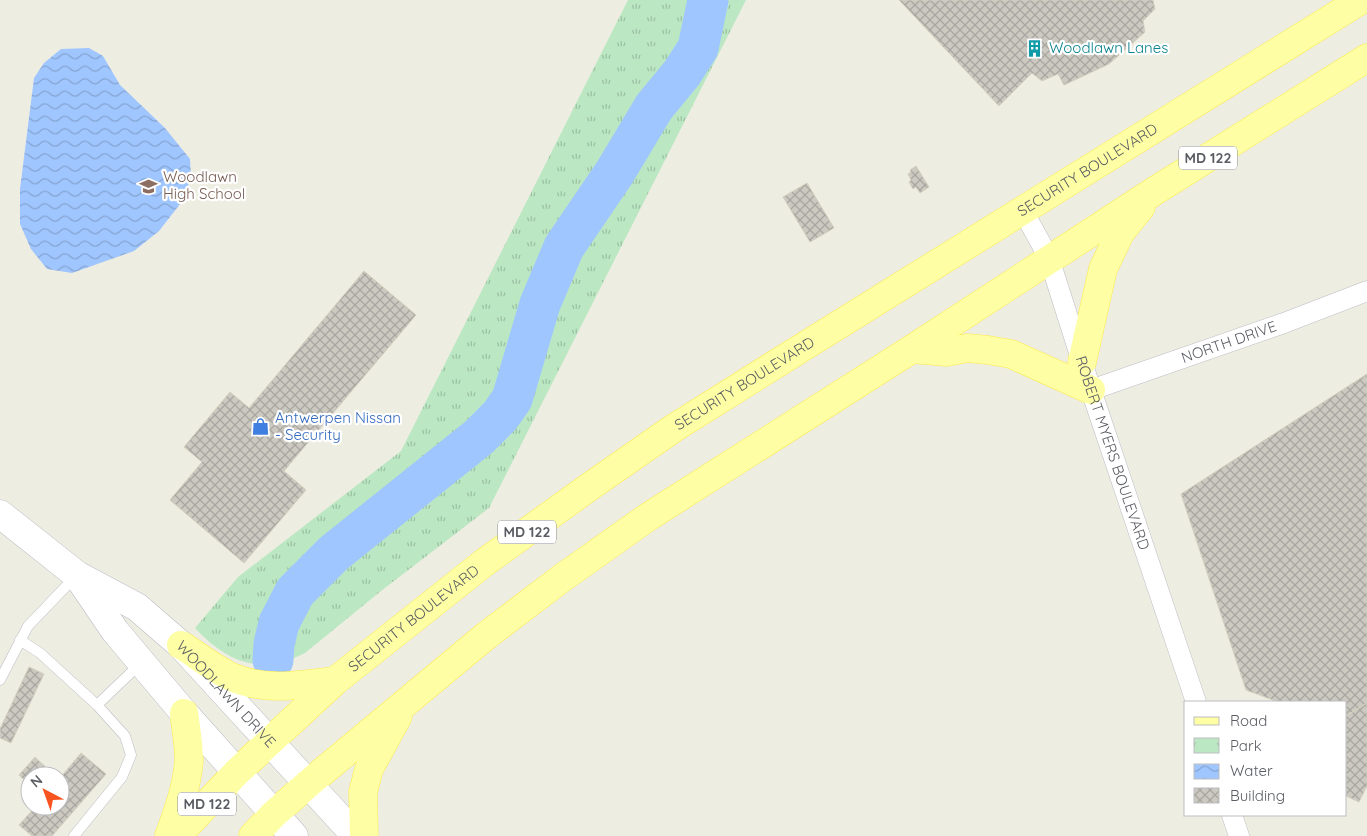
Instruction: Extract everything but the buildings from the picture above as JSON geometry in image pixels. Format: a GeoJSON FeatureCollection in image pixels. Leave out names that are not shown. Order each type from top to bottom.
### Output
{"type":"FeatureCollection","features":[{"type":"Feature","properties":{"kind":"main road","name":"SECURITY BOULEVARD"},"geometry":{"type":"LineString","coordinates":[[177,836],[237,772],[334,680],[485,562],[674,428],[1022,209],[1270,58],[1360,0]]}},
{"type":"Feature","properties":{"kind":"main road","name":"MD 122"},"geometry":{"type":"LineString","coordinates":[[253,836],[274,814],[309,783],[487,636],[640,523],[912,349],[1049,258],[1367,58]]}},
{"type":"Feature","properties":{"kind":"main road"},"geometry":{"type":"LineString","coordinates":[[1082,362],[1103,269],[1120,233],[1153,192]]}},
{"type":"Feature","properties":{"kind":"main road"},"geometry":{"type":"LineString","coordinates":[[912,349],[936,352],[966,348],[1011,354],[1091,390]]}},
{"type":"Feature","properties":{"kind":"main road","name":"WOODLAWN DRIVE"},"geometry":{"type":"LineString","coordinates":[[3,522],[77,575],[137,607],[181,645],[356,836]]}},
{"type":"Feature","properties":{"kind":"main road","name":"WOODLAWN DRIVE"},"geometry":{"type":"LineString","coordinates":[[77,575],[115,631],[184,713],[294,836]]}},
{"type":"Feature","properties":{"kind":"main road"},"geometry":{"type":"LineString","coordinates":[[181,645],[234,678],[254,683],[288,686],[334,680]]}},
{"type":"Feature","properties":{"kind":"main road"},"geometry":{"type":"LineString","coordinates":[[364,836],[363,792],[369,769],[405,703]]}},
{"type":"Feature","properties":{"kind":"main road"},"geometry":{"type":"LineString","coordinates":[[169,836],[183,798],[187,779],[189,759],[184,713]]}},
{"type":"Feature","properties":{"kind":"street","name":"ROBERT MYERS BOULEVARD"},"geometry":{"type":"LineString","coordinates":[[1022,209],[1049,258],[1091,390],[1196,701]]}},
{"type":"Feature","properties":{"kind":"street","name":"NORTH DRIVE"},"geometry":{"type":"LineString","coordinates":[[1091,390],[1284,324],[1367,292]]}},
{"type":"Feature","properties":{"kind":"street"},"geometry":{"type":"LineString","coordinates":[[1232,816],[1239,836]]}},
{"type":"Feature","properties":{"kind":"lane"},"geometry":{"type":"LineString","coordinates":[[0,680],[28,626],[77,575]]}},
{"type":"Feature","properties":{"kind":"lane"},"geometry":{"type":"LineString","coordinates":[[20,640],[40,653],[97,705],[124,736],[131,755],[122,777],[74,836]]}},
{"type":"Feature","properties":{"kind":"lane"},"geometry":{"type":"LineString","coordinates":[[97,705],[142,662]]}},
{"type":"Feature","properties":{"kind":"green space"},"geometry":{"type":"Polygon","coordinates":[[[628,0],[746,0],[489,508],[381,591],[305,653],[273,664],[259,664],[232,657],[220,650],[195,628],[238,577],[401,451],[628,0]]]}},
{"type":"Feature","properties":{"kind":"water"},"geometry":{"type":"Polygon","coordinates":[[[89,48],[103,56],[120,85],[165,128],[190,159],[191,176],[184,199],[159,231],[134,251],[72,273],[47,269],[31,249],[20,224],[20,189],[34,78],[44,63],[61,49],[89,48]]]}},
{"type":"Feature","properties":{"kind":"waterway"},"geometry":{"type":"LineString","coordinates":[[273,660],[274,644],[279,623],[295,592],[334,553],[479,437],[500,416],[512,399],[540,304],[564,247],[615,172],[654,107],[682,73],[698,48],[708,0]]}},
{"type":"Feature","properties":{"kind":"place","name":"Woodlawn Lanes"},"geometry":{"type":"Point","coordinates":[1035,48]}},
{"type":"Feature","properties":{"kind":"place","name":"Woodlawn High School"},"geometry":{"type":"Point","coordinates":[149,186]}},
{"type":"Feature","properties":{"kind":"place","name":"Antwerpen Nissan - Security"},"geometry":{"type":"Point","coordinates":[261,427]}}]}
